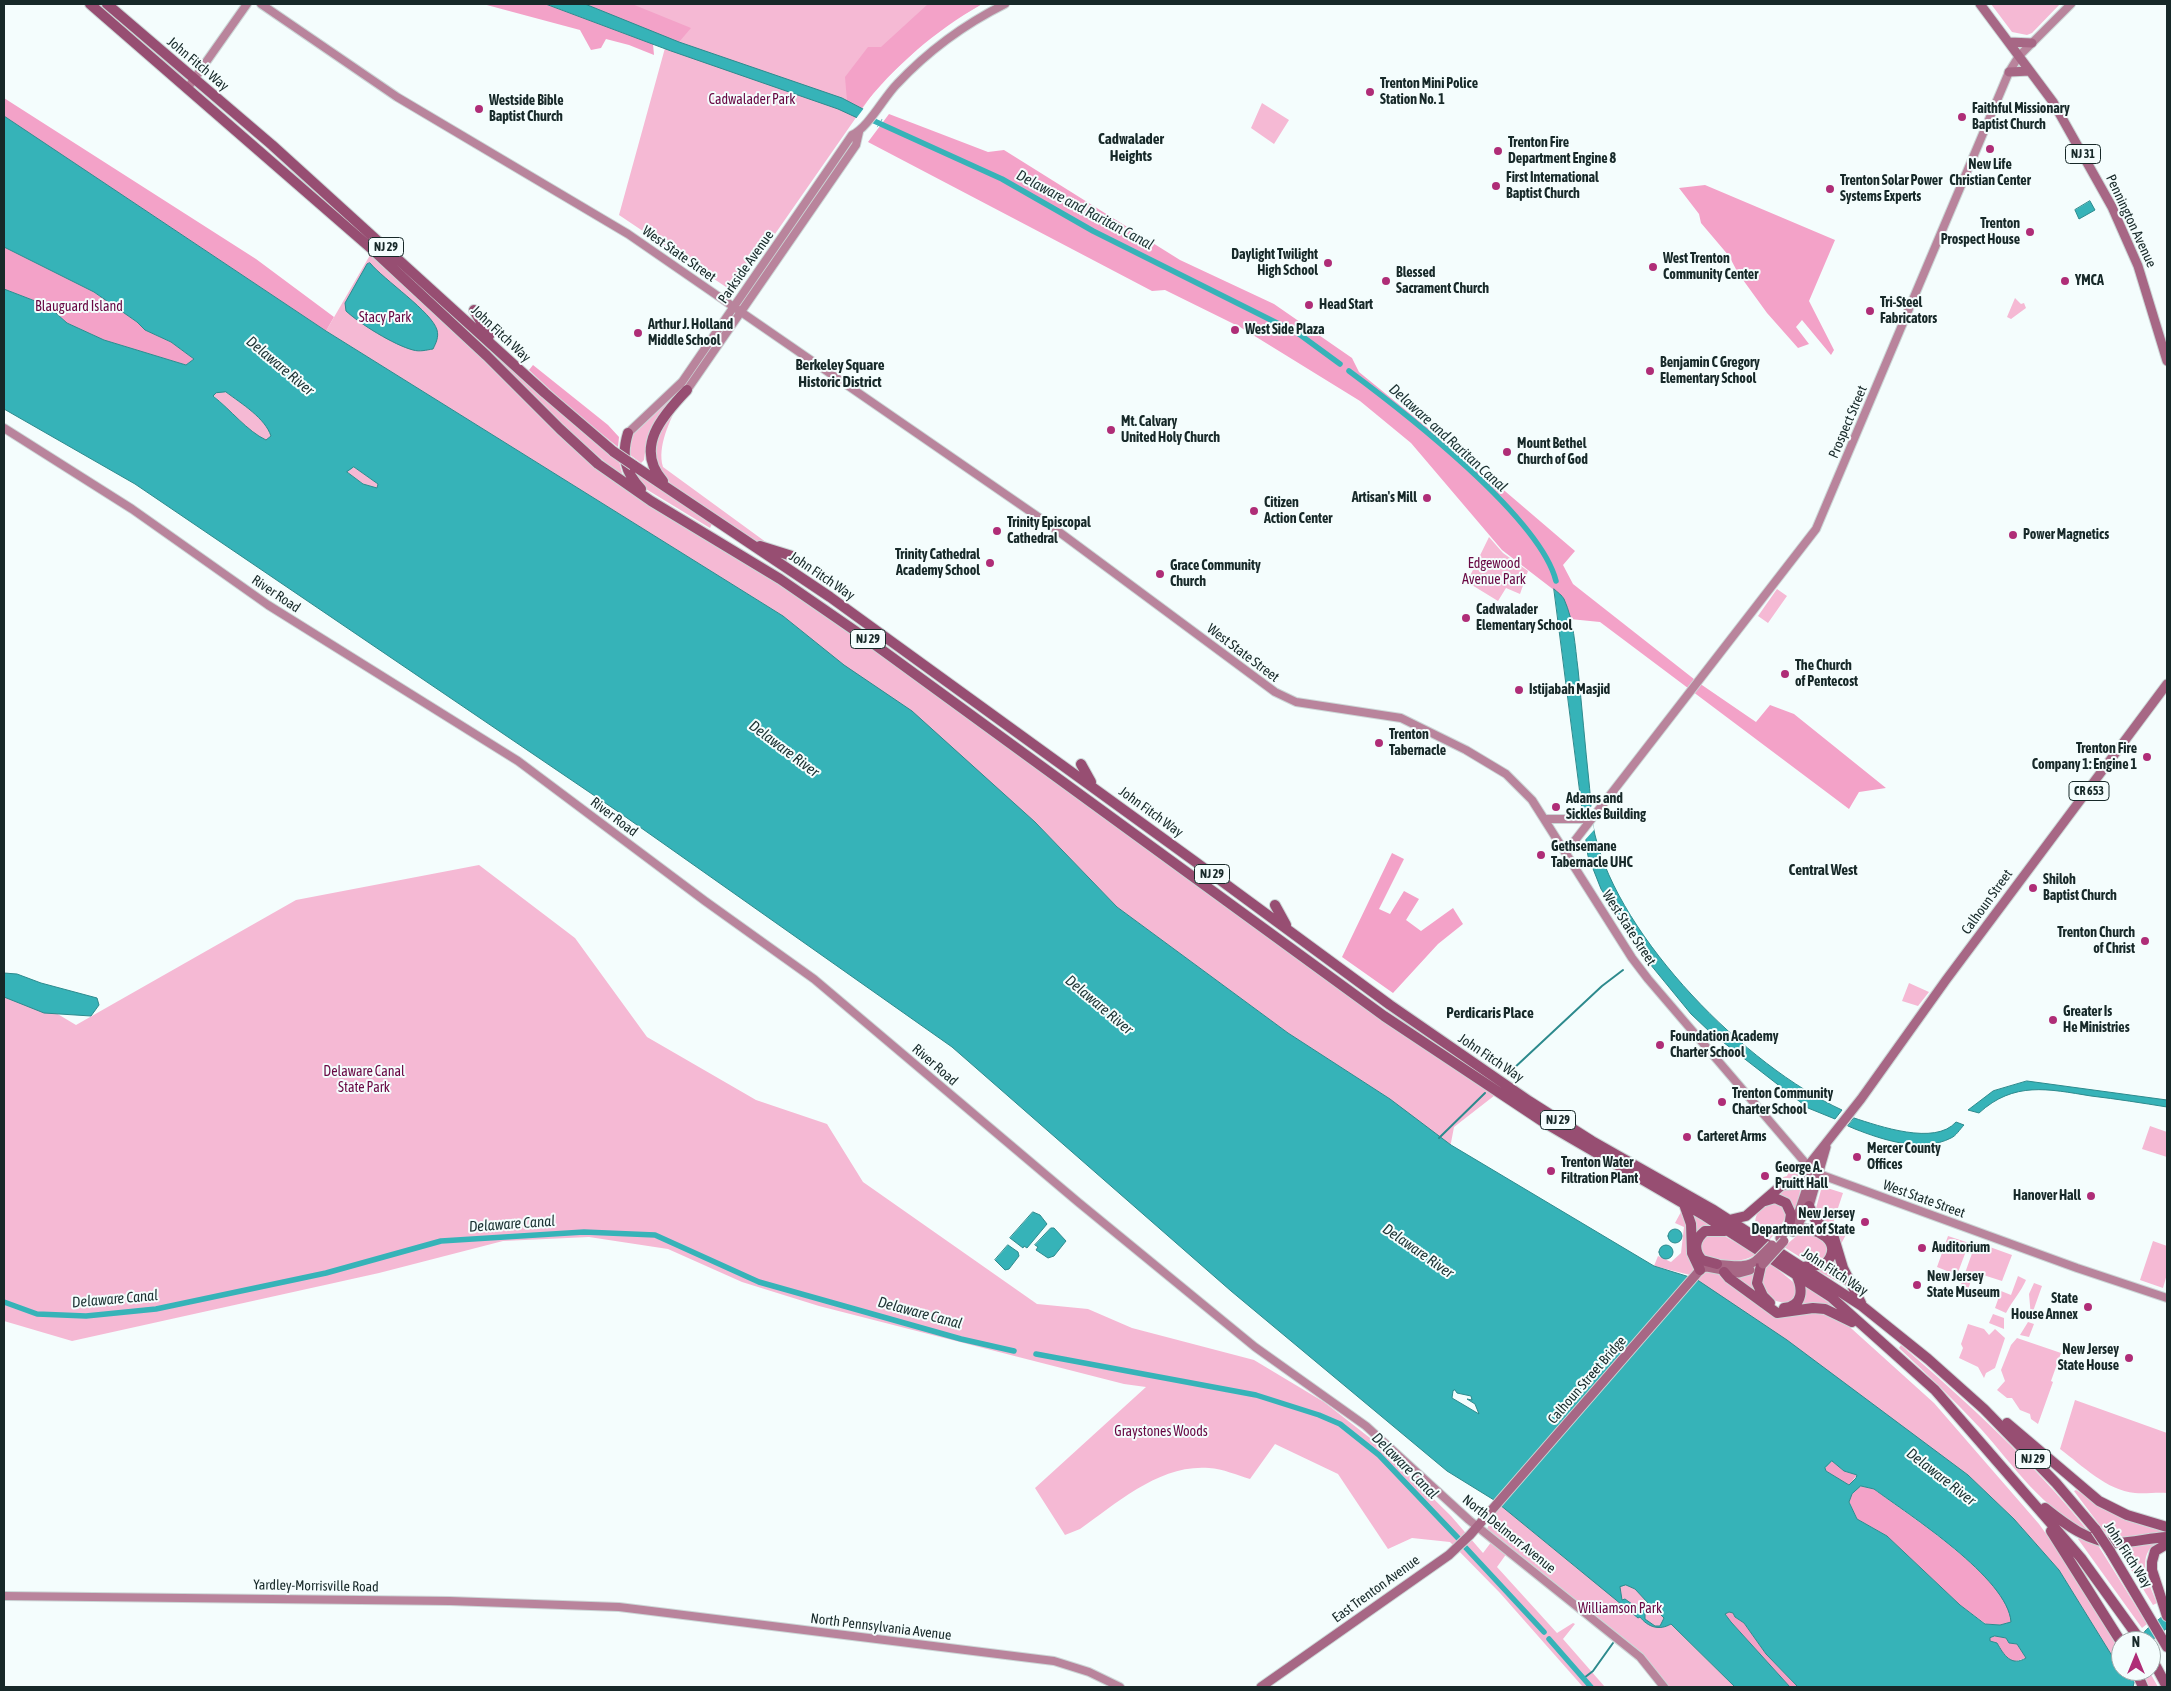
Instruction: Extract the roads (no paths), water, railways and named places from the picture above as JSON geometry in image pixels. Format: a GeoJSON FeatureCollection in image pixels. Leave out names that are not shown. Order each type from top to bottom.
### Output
{"type":"FeatureCollection","features":[{"type":"Feature","properties":{"kind":"highway","name":"John Fitch Way"},"geometry":{"type":"LineString","coordinates":[[90,4],[373,250],[487,356],[581,449],[616,478],[780,580],[867,639],[1384,1016],[1545,1123],[1729,1231],[1862,1306],[1966,1392],[2056,1483],[2096,1530],[2143,1603],[2166,1645]]}},
{"type":"Feature","properties":{"kind":"highway","name":"John Fitch Way"},"geometry":{"type":"LineString","coordinates":[[107,4],[272,145],[579,423],[614,452],[830,597],[1098,790],[1390,1005],[1529,1101],[1592,1141],[1758,1238],[1799,1270],[1921,1375],[2081,1558],[2134,1631]]}},
{"type":"Feature","properties":{"kind":"highway"},"geometry":{"type":"LineString","coordinates":[[474,310],[485,330],[515,365]]}},
{"type":"Feature","properties":{"kind":"highway"},"geometry":{"type":"LineString","coordinates":[[672,491],[653,468],[650,445],[665,416],[688,390]]}},
{"type":"Feature","properties":{"kind":"highway"},"geometry":{"type":"LineString","coordinates":[[628,433],[624,458],[632,480],[642,490],[689,524]]}},
{"type":"Feature","properties":{"kind":"highway"},"geometry":{"type":"LineString","coordinates":[[748,542],[792,556]]}},
{"type":"Feature","properties":{"kind":"highway"},"geometry":{"type":"LineString","coordinates":[[1081,764],[1085,775],[1098,790]]}},
{"type":"Feature","properties":{"kind":"highway"},"geometry":{"type":"LineString","coordinates":[[1275,905],[1289,930]]}},
{"type":"Feature","properties":{"kind":"highway"},"geometry":{"type":"LineString","coordinates":[[1729,1220],[1741,1218],[1754,1210],[1782,1185],[1806,1183]]}},
{"type":"Feature","properties":{"kind":"highway"},"geometry":{"type":"LineString","coordinates":[[1761,1263],[1757,1276],[1757,1286],[1766,1299],[1778,1308],[1790,1307],[1799,1300],[1802,1287],[1799,1270],[1826,1264],[1832,1256],[1832,1245],[1828,1238],[1816,1230],[1804,1227],[1792,1228],[1791,1214],[1786,1203],[1775,1198],[1764,1201]]}},
{"type":"Feature","properties":{"kind":"highway"},"geometry":{"type":"LineString","coordinates":[[1684,1204],[1691,1224],[1692,1253],[1700,1270]]}},
{"type":"Feature","properties":{"kind":"highway"},"geometry":{"type":"LineString","coordinates":[[1810,1206],[1815,1219],[1834,1238],[1846,1278],[1862,1306]]}},
{"type":"Feature","properties":{"kind":"highway"},"geometry":{"type":"LineString","coordinates":[[1754,1210],[1752,1225],[1758,1238]]}},
{"type":"Feature","properties":{"kind":"highway"},"geometry":{"type":"LineString","coordinates":[[1716,1264],[1706,1262],[1698,1255],[1696,1250],[1698,1238],[1705,1231],[1711,1229],[1729,1231]]}},
{"type":"Feature","properties":{"kind":"highway"},"geometry":{"type":"LineString","coordinates":[[1724,1272],[1773,1312],[1783,1314],[1813,1308],[1824,1309],[1834,1312],[1874,1335]]}},
{"type":"Feature","properties":{"kind":"highway"},"geometry":{"type":"LineString","coordinates":[[1966,1392],[2012,1427],[2074,1483],[2099,1502],[2127,1515],[2167,1527]]}},
{"type":"Feature","properties":{"kind":"highway"},"geometry":{"type":"LineString","coordinates":[[2008,1473],[2060,1520],[2087,1536],[2116,1543],[2167,1537]]}},
{"type":"Feature","properties":{"kind":"highway"},"geometry":{"type":"LineString","coordinates":[[2033,1501],[2114,1631]]}},
{"type":"Feature","properties":{"kind":"highway"},"geometry":{"type":"LineString","coordinates":[[2166,1611],[2154,1578],[2152,1562],[2155,1551],[2167,1544]]}},
{"type":"Feature","properties":{"kind":"highway"},"geometry":{"type":"LineString","coordinates":[[2161,1674],[2167,1687]]}},
{"type":"Feature","properties":{"kind":"main road"},"geometry":{"type":"LineString","coordinates":[[188,89],[246,4]]}},
{"type":"Feature","properties":{"kind":"main road","name":"West State Street"},"geometry":{"type":"LineString","coordinates":[[261,4],[397,97],[594,213],[1046,522],[1276,692],[1296,702],[1374,713],[1410,722],[1506,774],[1526,793],[1545,819],[1632,958],[1648,979],[1808,1166],[1819,1174],[2077,1268],[2167,1298]]}},
{"type":"Feature","properties":{"kind":"main road","name":"Parkside Avenue"},"geometry":{"type":"LineString","coordinates":[[628,433],[678,388],[737,310],[856,145],[859,132],[884,98],[910,70],[967,26],[1005,4]]}},
{"type":"Feature","properties":{"kind":"main road","name":"Pennington Avenue"},"geometry":{"type":"LineString","coordinates":[[1980,4],[2030,70],[2063,119],[2124,231],[2146,286],[2167,361]]}},
{"type":"Feature","properties":{"kind":"main road","name":"Prospect Street"},"geometry":{"type":"LineString","coordinates":[[1566,852],[1816,529],[2009,72],[2019,56],[2071,4]]}},
{"type":"Feature","properties":{"kind":"main road"},"geometry":{"type":"LineString","coordinates":[[2009,42],[2032,43]]}},
{"type":"Feature","properties":{"kind":"main road"},"geometry":{"type":"LineString","coordinates":[[2009,72],[2030,70]]}},
{"type":"Feature","properties":{"kind":"main road","name":"Parkside Avenue"},"geometry":{"type":"LineString","coordinates":[[688,390],[737,310]]}},
{"type":"Feature","properties":{"kind":"main road","name":"River Road"},"geometry":{"type":"LineString","coordinates":[[4,428],[132,509],[268,605],[493,744],[543,778],[662,869],[832,994],[1238,1333]]}},
{"type":"Feature","properties":{"kind":"main road","name":"Calhoun Street"},"geometry":{"type":"LineString","coordinates":[[1792,1228],[1802,1207],[1808,1166],[1848,1115],[2167,684]]}},
{"type":"Feature","properties":{"kind":"main road"},"geometry":{"type":"LineString","coordinates":[[1545,819],[1592,818]]}},
{"type":"Feature","properties":{"kind":"main road","name":"Calhoun Street"},"geometry":{"type":"LineString","coordinates":[[1761,1263],[1810,1206],[1830,1138]]}},
{"type":"Feature","properties":{"kind":"main road"},"geometry":{"type":"LineString","coordinates":[[1700,1270],[1716,1264],[1742,1267],[1761,1263]]}},
{"type":"Feature","properties":{"kind":"main road"},"geometry":{"type":"LineString","coordinates":[[1700,1270],[1744,1272],[1761,1263]]}},
{"type":"Feature","properties":{"kind":"main road","name":"Calhoun Street Bridge"},"geometry":{"type":"LineString","coordinates":[[1497,1503],[1700,1270]]}},
{"type":"Feature","properties":{"kind":"main road","name":"North Delmorr Avenue"},"geometry":{"type":"LineString","coordinates":[[1238,1333],[1366,1426],[1478,1526],[1635,1653],[1654,1671],[1664,1687]]}},
{"type":"Feature","properties":{"kind":"main road","name":"East Trenton Avenue"},"geometry":{"type":"LineString","coordinates":[[1261,1687],[1454,1550],[1470,1535],[1497,1503]]}},
{"type":"Feature","properties":{"kind":"main road","name":"Yardley-Morrisville Road"},"geometry":{"type":"LineString","coordinates":[[4,1596],[450,1601],[631,1608]]}},
{"type":"Feature","properties":{"kind":"main road","name":"North Pennsylvania Avenue"},"geometry":{"type":"LineString","coordinates":[[631,1608],[1054,1661],[1089,1672],[1120,1687]]}},
{"type":"Feature","properties":{"kind":"water"},"geometry":{"type":"Polygon","coordinates":[[[546,4],[585,4],[679,42],[842,98],[882,119],[877,127],[838,109],[671,51],[546,4]]]}},
{"type":"Feature","properties":{"kind":"water","name":"Delaware River"},"geometry":{"type":"Polygon","coordinates":[[[4,116],[326,331],[783,616],[844,665],[912,711],[1035,822],[1117,907],[1288,1033],[1390,1099],[1451,1145],[1654,1266],[1696,1279],[1787,1340],[1968,1475],[2014,1519],[2059,1570],[2111,1654],[2111,1681],[2134,1681],[2133,1687],[1798,1687],[1766,1654],[1744,1623],[1735,1617],[1733,1613],[1729,1612],[1725,1614],[1731,1622],[1790,1687],[1735,1687],[1671,1624],[1662,1627],[1654,1627],[1640,1617],[1638,1618],[1494,1500],[1447,1471],[1231,1291],[952,1047],[620,813],[135,484],[4,409],[4,289],[48,306],[67,323],[104,340],[186,365],[194,359],[171,342],[145,330],[137,322],[94,292],[4,247],[4,116]],[[226,392],[216,393],[213,396],[246,426],[266,440],[271,436],[264,423],[246,406],[226,392]],[[354,467],[347,472],[363,484],[377,488],[378,484],[354,467]],[[1453,1391],[1452,1398],[1479,1414],[1475,1404],[1467,1399],[1472,1400],[1471,1396],[1453,1391]],[[1832,1461],[1825,1468],[1826,1471],[1849,1485],[1857,1475],[1844,1471],[1832,1461]],[[1861,1486],[1852,1494],[1849,1502],[1857,1519],[1887,1536],[1960,1605],[1985,1624],[2000,1625],[2011,1622],[2006,1605],[1993,1586],[1976,1567],[1932,1531],[1874,1489],[1861,1486]],[[1626,1585],[1620,1587],[1622,1600],[1625,1599],[1639,1609],[1648,1603],[1635,1589],[1626,1585]],[[1653,1607],[1645,1613],[1645,1619],[1655,1626],[1660,1626],[1664,1618],[1653,1607]],[[1995,1636],[1990,1638],[1990,1641],[1997,1643],[2008,1658],[2016,1661],[2026,1658],[2017,1644],[2009,1643],[2006,1638],[1995,1636]]]}},
{"type":"Feature","properties":{"kind":"water"},"geometry":{"type":"Polygon","coordinates":[[[2090,201],[2095,210],[2079,219],[2075,210],[2090,201]]]}},
{"type":"Feature","properties":{"kind":"water"},"geometry":{"type":"Polygon","coordinates":[[[370,263],[417,305],[433,323],[438,335],[433,349],[416,351],[396,344],[368,328],[346,311],[345,303],[367,264],[370,263]]]}},
{"type":"Feature","properties":{"kind":"water"},"geometry":{"type":"Polygon","coordinates":[[[1554,589],[1564,599],[1572,625],[1593,822],[1595,835],[1609,875],[1631,916],[1659,956],[1692,995],[1728,1031],[1766,1063],[1805,1090],[1842,1110],[1835,1119],[1808,1108],[1710,1032],[1691,1014],[1650,964],[1601,889],[1588,856],[1554,589]]]}},
{"type":"Feature","properties":{"kind":"water"},"geometry":{"type":"Polygon","coordinates":[[[4,973],[17,974],[41,983],[97,998],[99,1005],[91,1016],[44,1013],[4,997],[4,973]]]}},
{"type":"Feature","properties":{"kind":"water"},"geometry":{"type":"Polygon","coordinates":[[[2027,1081],[2167,1100],[2167,1107],[2060,1091],[2032,1090],[2005,1096],[1979,1113],[1968,1110],[1993,1091],[2027,1081]]]}},
{"type":"Feature","properties":{"kind":"water"},"geometry":{"type":"Polygon","coordinates":[[[1854,1118],[1892,1129],[1921,1133],[1935,1133],[1947,1129],[1956,1122],[1964,1125],[1951,1138],[1940,1142],[1915,1145],[1890,1141],[1848,1126],[1854,1118]]]}},
{"type":"Feature","properties":{"kind":"water"},"geometry":{"type":"Polygon","coordinates":[[[1033,1212],[1040,1215],[1047,1224],[1027,1248],[1024,1246],[1023,1248],[1010,1238],[1033,1212]]]}},
{"type":"Feature","properties":{"kind":"water"},"geometry":{"type":"Polygon","coordinates":[[[1051,1228],[1054,1228],[1066,1241],[1054,1256],[1048,1258],[1036,1250],[1038,1247],[1035,1245],[1051,1228]]]}},
{"type":"Feature","properties":{"kind":"water"},"geometry":{"type":"Polygon","coordinates":[[[1672,1229],[1678,1229],[1682,1236],[1678,1243],[1672,1243],[1668,1239],[1668,1233],[1672,1229]]]}},
{"type":"Feature","properties":{"kind":"water"},"geometry":{"type":"Polygon","coordinates":[[[1008,1245],[1018,1252],[1019,1256],[1009,1269],[1005,1270],[995,1260],[1008,1245]]]}},
{"type":"Feature","properties":{"kind":"water"},"geometry":{"type":"Polygon","coordinates":[[[1666,1245],[1671,1247],[1673,1252],[1671,1257],[1666,1259],[1661,1257],[1659,1252],[1661,1247],[1666,1245]]]}},
{"type":"Feature","properties":{"kind":"water"},"geometry":{"type":"Polygon","coordinates":[[[2167,1613],[2167,1628],[2161,1633],[2161,1631],[2146,1630],[2167,1613]]]}},
{"type":"Feature","properties":{"kind":"waterway","name":"Delaware and Raritan Canal"},"geometry":{"type":"LineString","coordinates":[[872,120],[1002,179],[1093,231],[1299,334],[1340,364]]}},
{"type":"Feature","properties":{"kind":"waterway","name":"Delaware and Raritan Canal"},"geometry":{"type":"LineString","coordinates":[[1349,371],[1434,438],[1498,497],[1545,555],[1556,581]]}},
{"type":"Feature","properties":{"kind":"waterway"},"geometry":{"type":"LineString","coordinates":[[1512,1070],[1602,986],[1623,970]]}},
{"type":"Feature","properties":{"kind":"waterway"},"geometry":{"type":"LineString","coordinates":[[1439,1138],[1485,1093]]}},
{"type":"Feature","properties":{"kind":"waterway","name":"Delaware Canal"},"geometry":{"type":"LineString","coordinates":[[4,1302],[37,1314],[86,1316],[156,1309],[326,1273],[441,1241],[584,1232],[655,1235],[759,1282],[961,1339],[1014,1351]]}},
{"type":"Feature","properties":{"kind":"waterway","name":"Delaware Canal"},"geometry":{"type":"LineString","coordinates":[[1036,1354],[1256,1395],[1319,1415],[1340,1424],[1379,1455],[1458,1538]]}},
{"type":"Feature","properties":{"kind":"waterway","name":"Delaware Canal"},"geometry":{"type":"LineString","coordinates":[[1466,1548],[1544,1632]]}},
{"type":"Feature","properties":{"kind":"waterway","name":"Delaware Canal"},"geometry":{"type":"LineString","coordinates":[[1549,1639],[1591,1687]]}},
{"type":"Feature","properties":{"kind":"waterway"},"geometry":{"type":"LineString","coordinates":[[1584,1678],[1593,1671],[1613,1643]]}},
{"type":"Feature","properties":{"kind":"place","name":"Trenton Mini Police Station No. 1"},"geometry":{"type":"Point","coordinates":[1370,92]}},
{"type":"Feature","properties":{"kind":"place","name":"Westside Bible Baptist Church"},"geometry":{"type":"Point","coordinates":[479,109]}},
{"type":"Feature","properties":{"kind":"place","name":"Faithful Missionary Baptist Church"},"geometry":{"type":"Point","coordinates":[1962,117]}},
{"type":"Feature","properties":{"kind":"place","name":"New Life Christian Center"},"geometry":{"type":"Point","coordinates":[1990,149]}},
{"type":"Feature","properties":{"kind":"place","name":"Trenton Fire Department Engine 8"},"geometry":{"type":"Point","coordinates":[1498,151]}},
{"type":"Feature","properties":{"kind":"place","name":"First International Baptist Church"},"geometry":{"type":"Point","coordinates":[1496,186]}},
{"type":"Feature","properties":{"kind":"place","name":"Trenton Solar Power Systems Experts"},"geometry":{"type":"Point","coordinates":[1830,189]}},
{"type":"Feature","properties":{"kind":"place","name":"Trenton Prospect House"},"geometry":{"type":"Point","coordinates":[2030,232]}},
{"type":"Feature","properties":{"kind":"place","name":"Daylight Twilight High School"},"geometry":{"type":"Point","coordinates":[1328,263]}},
{"type":"Feature","properties":{"kind":"place","name":"West Trenton Community Center"},"geometry":{"type":"Point","coordinates":[1653,267]}},
{"type":"Feature","properties":{"kind":"place","name":"Blessed Sacrament Church"},"geometry":{"type":"Point","coordinates":[1386,281]}},
{"type":"Feature","properties":{"kind":"place","name":"YMCA"},"geometry":{"type":"Point","coordinates":[2065,281]}},
{"type":"Feature","properties":{"kind":"place","name":"Head Start"},"geometry":{"type":"Point","coordinates":[1309,305]}},
{"type":"Feature","properties":{"kind":"place","name":"Tri-Steel Fabricators"},"geometry":{"type":"Point","coordinates":[1870,311]}},
{"type":"Feature","properties":{"kind":"place","name":"West Side Plaza"},"geometry":{"type":"Point","coordinates":[1235,330]}},
{"type":"Feature","properties":{"kind":"place","name":"Arthur J. Holland Middle School"},"geometry":{"type":"Point","coordinates":[638,333]}},
{"type":"Feature","properties":{"kind":"place","name":"Benjamin C Gregory Elementary School"},"geometry":{"type":"Point","coordinates":[1650,371]}},
{"type":"Feature","properties":{"kind":"place","name":"Mt. Calvary United Holy Church"},"geometry":{"type":"Point","coordinates":[1111,430]}},
{"type":"Feature","properties":{"kind":"place","name":"Mount Bethel Church of God"},"geometry":{"type":"Point","coordinates":[1507,452]}},
{"type":"Feature","properties":{"kind":"place","name":"Artisan's Mill"},"geometry":{"type":"Point","coordinates":[1427,498]}},
{"type":"Feature","properties":{"kind":"place","name":"Citizen Action Center"},"geometry":{"type":"Point","coordinates":[1254,511]}},
{"type":"Feature","properties":{"kind":"place","name":"Trinity Episcopal Cathedral"},"geometry":{"type":"Point","coordinates":[997,531]}},
{"type":"Feature","properties":{"kind":"place","name":"Power Magnetics"},"geometry":{"type":"Point","coordinates":[2013,535]}},
{"type":"Feature","properties":{"kind":"place","name":"Trinity Cathedral Academy School"},"geometry":{"type":"Point","coordinates":[990,563]}},
{"type":"Feature","properties":{"kind":"place","name":"Grace Community Church"},"geometry":{"type":"Point","coordinates":[1160,574]}},
{"type":"Feature","properties":{"kind":"place","name":"Cadwalader Elementary School"},"geometry":{"type":"Point","coordinates":[1466,618]}},
{"type":"Feature","properties":{"kind":"place","name":"The Church of Pentecost"},"geometry":{"type":"Point","coordinates":[1785,674]}},
{"type":"Feature","properties":{"kind":"place","name":"Istijabah Masjid"},"geometry":{"type":"Point","coordinates":[1519,690]}},
{"type":"Feature","properties":{"kind":"place","name":"Trenton Tabernacle"},"geometry":{"type":"Point","coordinates":[1379,743]}},
{"type":"Feature","properties":{"kind":"place","name":"Trenton Fire Company 1: Engine 1"},"geometry":{"type":"Point","coordinates":[2147,757]}},
{"type":"Feature","properties":{"kind":"place","name":"Adams and Sickles Building"},"geometry":{"type":"Point","coordinates":[1556,807]}},
{"type":"Feature","properties":{"kind":"place","name":"Gethsemane Tabernacle UHC"},"geometry":{"type":"Point","coordinates":[1541,855]}},
{"type":"Feature","properties":{"kind":"place","name":"Shiloh Baptist Church"},"geometry":{"type":"Point","coordinates":[2033,888]}},
{"type":"Feature","properties":{"kind":"place","name":"Trenton Church of Christ"},"geometry":{"type":"Point","coordinates":[2145,941]}},
{"type":"Feature","properties":{"kind":"place","name":"Greater Is He Ministries"},"geometry":{"type":"Point","coordinates":[2053,1020]}},
{"type":"Feature","properties":{"kind":"place","name":"Foundation Academy Charter School"},"geometry":{"type":"Point","coordinates":[1660,1045]}},
{"type":"Feature","properties":{"kind":"place","name":"Trenton Community Charter School"},"geometry":{"type":"Point","coordinates":[1722,1102]}},
{"type":"Feature","properties":{"kind":"place","name":"Carteret Arms"},"geometry":{"type":"Point","coordinates":[1687,1137]}},
{"type":"Feature","properties":{"kind":"place","name":"Mercer County Offices"},"geometry":{"type":"Point","coordinates":[1857,1157]}},
{"type":"Feature","properties":{"kind":"place","name":"Trenton Water Filtration Plant"},"geometry":{"type":"Point","coordinates":[1551,1171]}},
{"type":"Feature","properties":{"kind":"place","name":"George A. Pruitt Hall"},"geometry":{"type":"Point","coordinates":[1765,1176]}},
{"type":"Feature","properties":{"kind":"place","name":"Hanover Hall"},"geometry":{"type":"Point","coordinates":[2091,1196]}},
{"type":"Feature","properties":{"kind":"place","name":"New Jersey Department of State"},"geometry":{"type":"Point","coordinates":[1865,1222]}},
{"type":"Feature","properties":{"kind":"place","name":"Auditorium"},"geometry":{"type":"Point","coordinates":[1922,1248]}},
{"type":"Feature","properties":{"kind":"place","name":"New Jersey State Museum"},"geometry":{"type":"Point","coordinates":[1917,1285]}},
{"type":"Feature","properties":{"kind":"place","name":"State House Annex"},"geometry":{"type":"Point","coordinates":[2088,1307]}},
{"type":"Feature","properties":{"kind":"place","name":"New Jersey State House"},"geometry":{"type":"Point","coordinates":[2129,1358]}},
{"type":"Feature","properties":{"kind":"district","name":"Cadwalader Heights"},"geometry":{"type":"Point","coordinates":[1131,148]}},
{"type":"Feature","properties":{"kind":"district","name":"Berkeley Square Historic District"},"geometry":{"type":"Point","coordinates":[840,374]}},
{"type":"Feature","properties":{"kind":"district","name":"Central West"},"geometry":{"type":"Point","coordinates":[1823,870]}},
{"type":"Feature","properties":{"kind":"district","name":"Perdicaris Place"},"geometry":{"type":"Point","coordinates":[1490,1013]}},
{"type":"Feature","properties":{"kind":"park label","name":"Cadwalader Park"},"geometry":{"type":"Point","coordinates":[752,100]}},
{"type":"Feature","properties":{"kind":"park label","name":"Blauguard Island"},"geometry":{"type":"Point","coordinates":[79,307]}},
{"type":"Feature","properties":{"kind":"park label","name":"Stacy Park"},"geometry":{"type":"Point","coordinates":[385,318]}},
{"type":"Feature","properties":{"kind":"park label","name":"Edgewood Avenue Park"},"geometry":{"type":"Point","coordinates":[1494,572]}},
{"type":"Feature","properties":{"kind":"park label","name":"Delaware Canal State Park"},"geometry":{"type":"Point","coordinates":[364,1080]}},
{"type":"Feature","properties":{"kind":"park label","name":"Graystones Woods"},"geometry":{"type":"Point","coordinates":[1161,1432]}},
{"type":"Feature","properties":{"kind":"park label","name":"Williamson Park"},"geometry":{"type":"Point","coordinates":[1620,1609]}}]}
